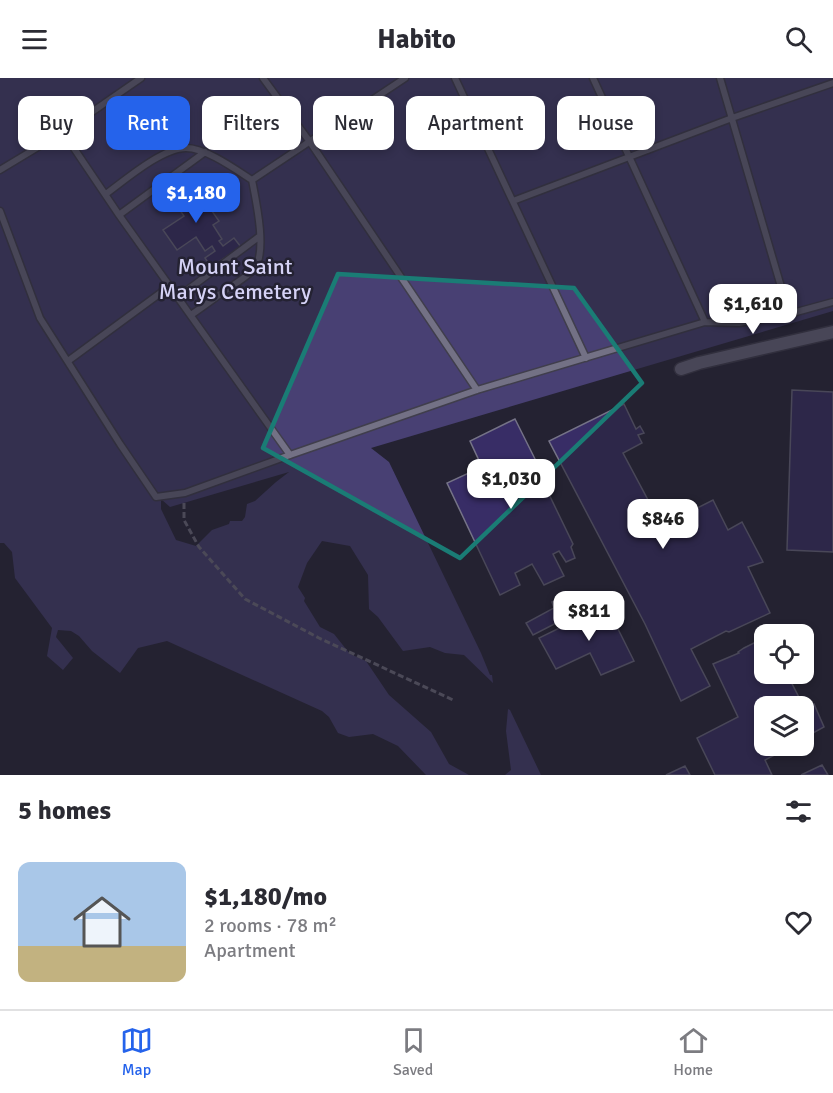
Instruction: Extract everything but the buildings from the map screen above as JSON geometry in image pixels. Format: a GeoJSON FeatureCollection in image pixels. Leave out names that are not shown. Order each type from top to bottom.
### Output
{"type":"FeatureCollection","features":[{"type":"Feature","properties":{"kind":"street"},"geometry":{"type":"LineString","coordinates":[[681,369],[833,332]]}},
{"type":"Feature","properties":{"kind":"lane"},"geometry":{"type":"LineString","coordinates":[[94,111],[141,78]]}},
{"type":"Feature","properties":{"kind":"lane"},"geometry":{"type":"LineString","coordinates":[[263,78],[477,390]]}},
{"type":"Feature","properties":{"kind":"lane"},"geometry":{"type":"LineString","coordinates":[[252,180],[405,78]]}},
{"type":"Feature","properties":{"kind":"lane"},"geometry":{"type":"LineString","coordinates":[[455,78],[586,358]]}},
{"type":"Feature","properties":{"kind":"lane"},"geometry":{"type":"LineString","coordinates":[[593,78],[705,322]]}},
{"type":"Feature","properties":{"kind":"lane"},"geometry":{"type":"LineString","coordinates":[[720,78],[789,314]]}},
{"type":"Feature","properties":{"kind":"lane"},"geometry":{"type":"LineString","coordinates":[[513,201],[732,118],[833,83]]}},
{"type":"Feature","properties":{"kind":"lane"},"geometry":{"type":"LineString","coordinates":[[106,194],[152,161],[170,152],[186,148],[205,152],[252,180],[260,236],[260,251],[256,266],[246,276],[191,315]]}},
{"type":"Feature","properties":{"kind":"lane"},"geometry":{"type":"LineString","coordinates":[[0,170],[33,150]]}},
{"type":"Feature","properties":{"kind":"lane"},"geometry":{"type":"LineString","coordinates":[[75,150],[290,455]]}},
{"type":"Feature","properties":{"kind":"lane"},"geometry":{"type":"LineString","coordinates":[[119,215],[205,152]]}},
{"type":"Feature","properties":{"kind":"lane"},"geometry":{"type":"LineString","coordinates":[[0,211],[40,318],[156,497],[185,493],[477,390],[705,322],[739,323],[789,314],[833,302]]}},
{"type":"Feature","properties":{"kind":"lane"},"geometry":{"type":"LineString","coordinates":[[178,297],[260,236]]}},
{"type":"Feature","properties":{"kind":"lane"},"geometry":{"type":"LineString","coordinates":[[68,361],[170,286]]}},
{"type":"Feature","properties":{"kind":"path"},"geometry":{"type":"LineString","coordinates":[[185,493],[184,520],[199,547],[245,600],[319,638],[453,700]]}},
{"type":"Feature","properties":{"kind":"highlighted area"},"geometry":{"type":"Polygon","coordinates":[[[338,274],[574,288],[642,383],[460,558],[263,448],[338,274]]]}},
{"type":"Feature","properties":{"kind":"green space","name":"Mount Saint Marys Cemetery"},"geometry":{"type":"Polygon","coordinates":[[[0,78],[833,78],[833,311],[371,448],[389,462],[490,675],[492,675],[493,683],[464,655],[445,653],[430,647],[403,651],[378,617],[369,609],[368,575],[350,546],[322,541],[307,563],[298,587],[320,627],[334,634],[350,654],[366,661],[389,695],[431,732],[449,764],[469,775],[426,775],[398,746],[373,734],[349,737],[338,733],[329,717],[322,711],[167,641],[138,648],[120,673],[92,651],[79,636],[71,631],[58,630],[56,637],[73,658],[63,670],[47,656],[52,628],[15,578],[12,552],[4,543],[0,543],[0,78]],[[289,472],[170,507],[161,499],[161,509],[176,540],[196,546],[212,530],[229,524],[230,521],[242,521],[247,504],[255,501],[289,472]]]}},
{"type":"Feature","properties":{"kind":"green space"},"geometry":{"type":"Polygon","coordinates":[[[508,709],[541,775],[505,775],[511,770],[506,731],[508,709]]]}}]}
